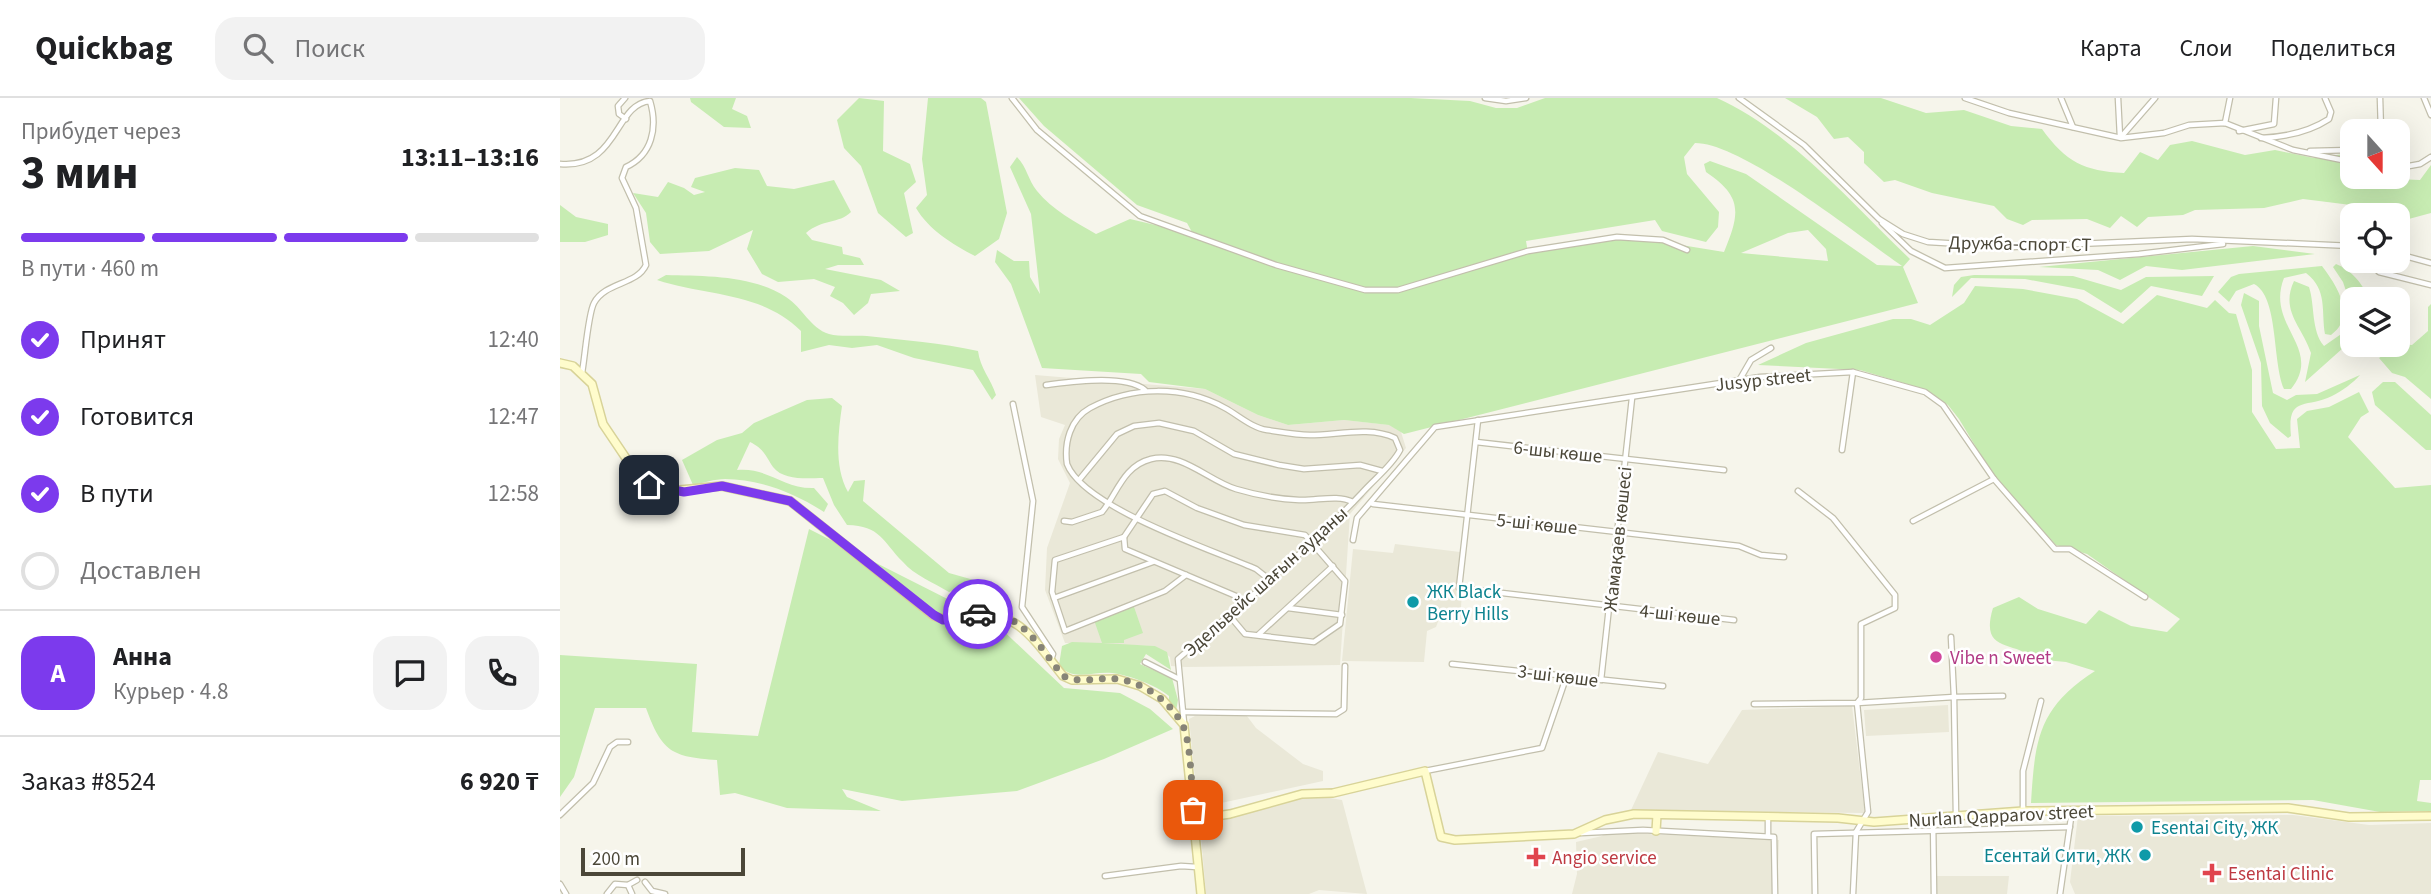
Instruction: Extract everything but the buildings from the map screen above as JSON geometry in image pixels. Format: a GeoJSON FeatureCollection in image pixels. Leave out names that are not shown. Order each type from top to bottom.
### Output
{"type":"FeatureCollection","features":[{"type":"Feature","properties":{"kind":"street"},"geometry":{"type":"LineString","coordinates":[[625,98],[618,106],[619,114],[626,119]]}},
{"type":"Feature","properties":{"kind":"street"},"geometry":{"type":"LineString","coordinates":[[1012,98],[1037,130],[1140,216],[1276,265],[1365,290],[1398,290],[1528,251],[1617,237],[1662,240],[1687,250]]}},
{"type":"Feature","properties":{"kind":"street"},"geometry":{"type":"LineString","coordinates":[[1485,98],[1506,101],[1526,98]]}},
{"type":"Feature","properties":{"kind":"street","name":"Дружба-спорт СТ"},"geometry":{"type":"LineString","coordinates":[[1739,98],[1804,145],[1911,251],[1945,268],[2139,254],[2236,242]]}},
{"type":"Feature","properties":{"kind":"street"},"geometry":{"type":"LineString","coordinates":[[1965,98],[2009,113],[2120,138],[2164,133],[2189,125],[2225,123],[2257,138],[2340,160]]}},
{"type":"Feature","properties":{"kind":"street"},"geometry":{"type":"LineString","coordinates":[[2061,98],[2074,127]]}},
{"type":"Feature","properties":{"kind":"street"},"geometry":{"type":"LineString","coordinates":[[2118,98],[2120,138]]}},
{"type":"Feature","properties":{"kind":"street"},"geometry":{"type":"LineString","coordinates":[[2120,138],[2155,98]]}},
{"type":"Feature","properties":{"kind":"street"},"geometry":{"type":"LineString","coordinates":[[2225,123],[2230,98]]}},
{"type":"Feature","properties":{"kind":"street"},"geometry":{"type":"LineString","coordinates":[[2238,131],[2274,124],[2276,98]]}},
{"type":"Feature","properties":{"kind":"street"},"geometry":{"type":"LineString","coordinates":[[2257,138],[2286,137],[2323,122],[2331,112],[2325,98]]}},
{"type":"Feature","properties":{"kind":"street"},"geometry":{"type":"LineString","coordinates":[[2381,98],[2381,119]]}},
{"type":"Feature","properties":{"kind":"street"},"geometry":{"type":"LineString","coordinates":[[2424,98],[2431,115]]}},
{"type":"Feature","properties":{"kind":"street"},"geometry":{"type":"LineString","coordinates":[[560,164],[578,165],[599,154],[641,102],[650,101],[651,144],[640,160],[626,167],[621,178],[636,208],[636,220],[647,259],[640,274],[609,288],[593,304],[582,373]]}},
{"type":"Feature","properties":{"kind":"street"},"geometry":{"type":"LineString","coordinates":[[2302,151],[2340,150]]}},
{"type":"Feature","properties":{"kind":"street"},"geometry":{"type":"LineString","coordinates":[[2410,166],[2431,158]]}},
{"type":"Feature","properties":{"kind":"street","name":"Дружба-спорт СТ"},"geometry":{"type":"LineString","coordinates":[[1879,219],[1903,234],[1928,242],[2012,247],[2192,239],[2340,246]]}},
{"type":"Feature","properties":{"kind":"street"},"geometry":{"type":"LineString","coordinates":[[2410,257],[2431,263]]}},
{"type":"Feature","properties":{"kind":"street"},"geometry":{"type":"LineString","coordinates":[[2383,273],[2431,285]]}},
{"type":"Feature","properties":{"kind":"street"},"geometry":{"type":"LineString","coordinates":[[1740,380],[1751,360],[1771,348]]}},
{"type":"Feature","properties":{"kind":"street"},"geometry":{"type":"LineString","coordinates":[[560,363],[573,366],[592,384],[603,424],[624,458],[640,479],[649,485],[684,492],[722,486],[790,501],[934,615],[943,620],[987,612],[1006,616],[1021,625],[1063,676],[1072,680],[1117,679],[1140,686],[1162,699],[1184,725]]}},
{"type":"Feature","properties":{"kind":"street"},"geometry":{"type":"LineString","coordinates":[[1842,450],[1853,372]]}},
{"type":"Feature","properties":{"kind":"street","name":"Jusyp street"},"geometry":{"type":"LineString","coordinates":[[1353,540],[1357,517],[1372,504],[1430,428],[1740,380],[1853,372],[1925,391],[1943,405],[1994,479],[2055,549],[2070,549],[2145,597]]}},
{"type":"Feature","properties":{"kind":"street"},"geometry":{"type":"LineString","coordinates":[[1046,385],[1113,382],[1140,386],[1146,391]]}},
{"type":"Feature","properties":{"kind":"street"},"geometry":{"type":"LineString","coordinates":[[1146,391],[1105,401],[1086,411],[1074,424],[1066,440],[1065,453],[1069,470],[1106,502],[1136,519],[1256,569],[1270,580]]}},
{"type":"Feature","properties":{"kind":"street","name":"Эдельвейс шағын ауданы"},"geometry":{"type":"LineString","coordinates":[[1146,391],[1180,393],[1208,400],[1258,428],[1268,430],[1311,435],[1383,433],[1395,439],[1399,450],[1389,464],[1314,542],[1178,659],[1183,712]]}},
{"type":"Feature","properties":{"kind":"street","name":"Жамақаев көшесі"},"geometry":{"type":"LineString","coordinates":[[1601,680],[1632,398]]}},
{"type":"Feature","properties":{"kind":"street"},"geometry":{"type":"LineString","coordinates":[[1013,404],[1033,501],[1021,607],[1053,654],[1050,660]]}},
{"type":"Feature","properties":{"kind":"street"},"geometry":{"type":"LineString","coordinates":[[1467,516],[1478,420]]}},
{"type":"Feature","properties":{"kind":"street"},"geometry":{"type":"LineString","coordinates":[[1079,480],[1117,434],[1134,426],[1158,423],[1194,431],[1234,454],[1266,462],[1304,469],[1373,466],[1382,471]]}},
{"type":"Feature","properties":{"kind":"street","name":"6-шы көше"},"geometry":{"type":"LineString","coordinates":[[1476,442],[1724,470]]}},
{"type":"Feature","properties":{"kind":"street"},"geometry":{"type":"LineString","coordinates":[[1063,521],[1072,522],[1102,512],[1106,502],[1136,466],[1163,458],[1186,464],[1226,485],[1257,494],[1302,500],[1340,498],[1353,502]]}},
{"type":"Feature","properties":{"kind":"street"},"geometry":{"type":"LineString","coordinates":[[1913,521],[1994,479]]}},
{"type":"Feature","properties":{"kind":"street"},"geometry":{"type":"LineString","coordinates":[[1186,575],[1165,591],[1065,631],[1054,598],[1055,560],[1124,537],[1153,494],[1165,491],[1221,518],[1244,525],[1301,533],[1314,542],[1345,581],[1340,624],[1314,642],[1244,634],[1229,615]]}},
{"type":"Feature","properties":{"kind":"street"},"geometry":{"type":"LineString","coordinates":[[1798,491],[1833,519],[1895,595],[1895,608],[1861,624],[1861,698],[1857,704],[1868,812],[1856,832],[1853,894]]}},
{"type":"Feature","properties":{"kind":"street","name":"5-ші көше"},"geometry":{"type":"LineString","coordinates":[[1372,504],[1740,546],[1760,555],[1784,558]]}},
{"type":"Feature","properties":{"kind":"street","name":"4-ші көше"},"geometry":{"type":"LineString","coordinates":[[1467,516],[1460,588],[1734,620]]}},
{"type":"Feature","properties":{"kind":"street"},"geometry":{"type":"LineString","coordinates":[[1124,537],[1125,549]]}},
{"type":"Feature","properties":{"kind":"street"},"geometry":{"type":"LineString","coordinates":[[1110,542],[1236,596],[1243,603]]}},
{"type":"Feature","properties":{"kind":"street"},"geometry":{"type":"LineString","coordinates":[[1054,598],[1154,562]]}},
{"type":"Feature","properties":{"kind":"street"},"geometry":{"type":"LineString","coordinates":[[1259,635],[1333,566]]}},
{"type":"Feature","properties":{"kind":"street"},"geometry":{"type":"LineString","coordinates":[[1286,607],[1342,615]]}},
{"type":"Feature","properties":{"kind":"street"},"geometry":{"type":"LineString","coordinates":[[1951,637],[1956,815]]}},
{"type":"Feature","properties":{"kind":"street"},"geometry":{"type":"LineString","coordinates":[[1145,662],[1180,680]]}},
{"type":"Feature","properties":{"kind":"street","name":"3-ші көше"},"geometry":{"type":"LineString","coordinates":[[1452,664],[1538,671],[1566,678],[1663,686]]}},
{"type":"Feature","properties":{"kind":"street"},"geometry":{"type":"LineString","coordinates":[[1201,894],[1183,712],[1336,714],[1344,709],[1345,666]]}},
{"type":"Feature","properties":{"kind":"street"},"geometry":{"type":"LineString","coordinates":[[1194,820],[1230,814],[1302,794],[1333,793],[1425,771],[1542,748],[1566,678]]}},
{"type":"Feature","properties":{"kind":"street"},"geometry":{"type":"LineString","coordinates":[[1754,704],[1857,704],[2003,696]]}},
{"type":"Feature","properties":{"kind":"street"},"geometry":{"type":"LineString","coordinates":[[2022,811],[2023,771],[2041,701]]}},
{"type":"Feature","properties":{"kind":"street"},"geometry":{"type":"LineString","coordinates":[[560,815],[593,783],[610,747],[628,742]]}},
{"type":"Feature","properties":{"kind":"street","name":"Nurlan Qapparov street"},"geometry":{"type":"LineString","coordinates":[[1425,771],[1441,837],[1455,840],[1611,830],[1768,835],[1776,840],[1775,894]]}},
{"type":"Feature","properties":{"kind":"street","name":"Nurlan Qapparov street"},"geometry":{"type":"LineString","coordinates":[[1574,834],[1619,816],[1657,815],[1864,821],[2022,811],[2288,808],[2349,817],[2429,816]]}},
{"type":"Feature","properties":{"kind":"street"},"geometry":{"type":"LineString","coordinates":[[2060,894],[2072,811]]}},
{"type":"Feature","properties":{"kind":"street"},"geometry":{"type":"LineString","coordinates":[[1656,831],[1657,815]]}},
{"type":"Feature","properties":{"kind":"street"},"geometry":{"type":"LineString","coordinates":[[1768,817],[1768,835]]}},
{"type":"Feature","properties":{"kind":"street"},"geometry":{"type":"LineString","coordinates":[[1933,817],[1934,894]]}},
{"type":"Feature","properties":{"kind":"street","name":"Nurlan Qapparov street"},"geometry":{"type":"LineString","coordinates":[[1815,894],[1814,834],[2070,827]]}},
{"type":"Feature","properties":{"kind":"street"},"geometry":{"type":"LineString","coordinates":[[1105,876],[1181,866],[1197,867]]}},
{"type":"Feature","properties":{"kind":"street"},"geometry":{"type":"LineString","coordinates":[[607,894],[615,884],[628,885],[637,880]]}},
{"type":"Feature","properties":{"kind":"street"},"geometry":{"type":"LineString","coordinates":[[645,881],[651,892],[665,894]]}},
{"type":"Feature","properties":{"kind":"street"},"geometry":{"type":"LineString","coordinates":[[560,884],[566,894]]}},
{"type":"Feature","properties":{"kind":"street"},"geometry":{"type":"LineString","coordinates":[[628,885],[632,894]]}},
{"type":"Feature","properties":{"kind":"shaded area"},"geometry":{"type":"Polygon","coordinates":[[[1035,375],[1205,389],[1258,415],[1288,425],[1344,420],[1390,425],[1401,432],[1406,448],[1350,514],[1340,665],[1171,666],[1170,657],[1155,646],[1065,643],[1045,590],[1047,548],[1070,483],[1058,459],[1059,439],[1065,425],[1041,417],[1035,375]]]}},
{"type":"Feature","properties":{"kind":"shaded area","name":"ЖК Black Berry Hills"},"geometry":{"type":"Polygon","coordinates":[[[1395,544],[1460,552],[1456,591],[1462,592],[1460,621],[1439,619],[1436,627],[1427,631],[1424,662],[1342,661],[1353,549],[1393,553],[1395,544]]]}},
{"type":"Feature","properties":{"kind":"shaded area"},"geometry":{"type":"Polygon","coordinates":[[[1948,705],[1949,732],[1866,736],[1864,710],[1948,705]]]}},
{"type":"Feature","properties":{"kind":"shaded area"},"geometry":{"type":"Polygon","coordinates":[[[1852,706],[1865,813],[1631,810],[1658,752],[1708,764],[1742,710],[1852,706]]]}},
{"type":"Feature","properties":{"kind":"shaded area"},"geometry":{"type":"Polygon","coordinates":[[[1195,716],[1247,716],[1256,728],[1303,764],[1323,771],[1323,781],[1198,808],[1189,719],[1195,716]]]}},
{"type":"Feature","properties":{"kind":"shaded area"},"geometry":{"type":"Polygon","coordinates":[[[1311,795],[1342,800],[1367,894],[1319,890],[1309,894],[1206,894],[1200,825],[1311,795]]]}},
{"type":"Feature","properties":{"kind":"shaded area"},"geometry":{"type":"Polygon","coordinates":[[[2293,815],[2369,825],[2431,823],[2431,894],[2075,894],[2070,882],[2078,816],[2293,815]]]}},
{"type":"Feature","properties":{"kind":"shaded area"},"geometry":{"type":"Polygon","coordinates":[[[1606,832],[1779,840],[1777,894],[1572,894],[1577,874],[1576,842],[1602,836],[1606,832]]]}},
{"type":"Feature","properties":{"kind":"shaded area"},"geometry":{"type":"Polygon","coordinates":[[[1937,876],[2009,876],[2007,894],[1937,894],[1937,876]]]}},
{"type":"Feature","properties":{"kind":"green space"},"geometry":{"type":"Polygon","coordinates":[[[690,98],[736,98],[732,109],[747,116],[751,128],[724,127],[691,102],[690,98]]]}},
{"type":"Feature","properties":{"kind":"green space"},"geometry":{"type":"Polygon","coordinates":[[[859,98],[884,101],[883,151],[910,164],[916,182],[904,193],[913,233],[906,237],[878,213],[861,166],[844,148],[837,120],[859,98]]]}},
{"type":"Feature","properties":{"kind":"green space"},"geometry":{"type":"Polygon","coordinates":[[[928,98],[981,98],[986,102],[1007,213],[999,239],[975,256],[942,236],[927,223],[916,208],[927,195],[922,159],[928,98]]]}},
{"type":"Feature","properties":{"kind":"green space"},"geometry":{"type":"Polygon","coordinates":[[[1019,98],[1411,98],[1470,101],[1496,108],[1517,108],[1545,98],[1717,98],[1745,113],[1796,149],[1910,259],[1903,267],[1918,303],[1404,434],[1389,425],[1344,420],[1288,425],[1258,415],[1205,389],[1149,382],[1141,374],[1042,368],[1011,284],[995,262],[997,250],[1014,261],[1029,261],[1030,277],[1040,294],[1031,214],[1010,167],[1017,157],[1043,198],[1096,234],[1130,219],[1193,234],[1187,223],[1137,205],[1044,126],[1019,98]],[[1695,143],[1684,157],[1687,174],[1719,212],[1718,227],[1706,242],[1662,231],[1655,220],[1526,241],[1528,253],[1632,237],[1724,252],[1733,227],[1735,207],[1727,190],[1706,172],[1704,164],[1710,161],[1746,174],[1877,265],[1902,266],[1770,174],[1716,147],[1695,143]],[[1808,230],[1788,233],[1741,253],[1828,261],[1826,249],[1808,230]]]}},
{"type":"Feature","properties":{"kind":"green space"},"geometry":{"type":"Polygon","coordinates":[[[1785,98],[1881,98],[1926,113],[1964,110],[2011,126],[2042,129],[2059,150],[2077,163],[2110,172],[2124,173],[2140,152],[2158,160],[2170,145],[2192,141],[2245,155],[2275,150],[2314,158],[2340,155],[2340,189],[2410,189],[2410,180],[2420,180],[2431,165],[2431,213],[2410,219],[2410,203],[2340,204],[2303,199],[2264,208],[2195,210],[2183,215],[2148,217],[2137,227],[2121,216],[2110,228],[2087,219],[2032,220],[2023,225],[2007,219],[1994,206],[1932,193],[1895,180],[1884,182],[1864,163],[1864,152],[1848,137],[1834,139],[1817,117],[1785,98]]]}},
{"type":"Feature","properties":{"kind":"green space"},"geometry":{"type":"Polygon","coordinates":[[[735,168],[759,170],[767,186],[794,189],[834,180],[851,212],[806,233],[812,240],[842,247],[843,254],[860,258],[864,265],[838,265],[825,269],[881,280],[900,291],[871,294],[868,303],[854,315],[843,303],[830,296],[835,287],[814,279],[778,282],[762,274],[747,249],[753,230],[709,251],[660,254],[650,242],[646,213],[633,193],[658,197],[668,182],[694,195],[705,192],[691,187],[695,178],[735,168]]]}},
{"type":"Feature","properties":{"kind":"green space"},"geometry":{"type":"Polygon","coordinates":[[[560,205],[576,217],[608,224],[608,235],[585,242],[560,242],[560,205]]]}},
{"type":"Feature","properties":{"kind":"green space"},"geometry":{"type":"Polygon","coordinates":[[[2253,246],[2315,254],[2182,270],[2146,266],[2120,280],[2098,270],[2039,267],[2253,246]]]}},
{"type":"Feature","properties":{"kind":"green space"},"geometry":{"type":"Polygon","coordinates":[[[2336,264],[2340,266],[2340,273],[2351,273],[2362,287],[2345,287],[2333,267],[2336,264]]]}},
{"type":"Feature","properties":{"kind":"green space"},"geometry":{"type":"Polygon","coordinates":[[[2322,266],[2338,292],[2340,325],[2331,335],[2325,334],[2318,286],[2306,273],[2284,278],[2280,295],[2282,310],[2301,361],[2299,374],[2291,389],[2284,389],[2280,377],[2271,316],[2262,291],[2254,284],[2236,291],[2229,302],[2218,292],[2231,277],[2322,266]]]}},
{"type":"Feature","properties":{"kind":"green space"},"geometry":{"type":"Polygon","coordinates":[[[666,275],[728,278],[758,284],[786,297],[812,323],[829,334],[909,340],[978,351],[996,395],[992,400],[973,370],[914,358],[877,345],[852,348],[829,345],[801,352],[801,331],[785,318],[751,302],[657,280],[666,275]]]}},
{"type":"Feature","properties":{"kind":"green space"},"geometry":{"type":"Polygon","coordinates":[[[2073,276],[2121,290],[2146,277],[2214,276],[2202,296],[2151,286],[2121,313],[2084,290],[2025,279],[1971,278],[1952,297],[1954,285],[1961,277],[2073,276]]]}},
{"type":"Feature","properties":{"kind":"green space"},"geometry":{"type":"Polygon","coordinates":[[[2294,281],[2309,287],[2317,333],[2324,346],[2340,335],[2340,351],[2305,382],[2311,353],[2291,310],[2290,292],[2294,281]]]}},
{"type":"Feature","properties":{"kind":"green space"},"geometry":{"type":"Polygon","coordinates":[[[1975,286],[2023,289],[2077,299],[2123,324],[2157,295],[2207,308],[2215,300],[2229,313],[2236,314],[2252,370],[2252,412],[2276,449],[2300,448],[2297,419],[2307,411],[2329,407],[2359,392],[2369,412],[2361,417],[2348,437],[2395,488],[2431,485],[2431,780],[2420,780],[2417,801],[2431,803],[2431,811],[2380,812],[2313,800],[2031,803],[2035,761],[2043,727],[2062,698],[2095,671],[2066,662],[2034,659],[2026,653],[2001,644],[1991,633],[1993,608],[2019,597],[2038,609],[2086,624],[2099,610],[2131,626],[2167,632],[2180,619],[2087,554],[2056,545],[1994,477],[1948,405],[1927,390],[1860,370],[1758,365],[1806,343],[1893,319],[1911,319],[1930,325],[1964,303],[1975,286]]]}},
{"type":"Feature","properties":{"kind":"green space"},"geometry":{"type":"Polygon","coordinates":[[[2244,293],[2259,301],[2259,326],[2273,393],[2287,400],[2296,395],[2317,394],[2360,375],[2332,396],[2300,405],[2295,409],[2292,414],[2291,436],[2288,438],[2270,423],[2262,406],[2261,363],[2241,305],[2244,293]]]}},
{"type":"Feature","properties":{"kind":"green space"},"geometry":{"type":"Polygon","coordinates":[[[2431,304],[2431,399],[2405,377],[2392,373],[2379,358],[2410,357],[2410,345],[2428,331],[2428,307],[2431,304]]]}},
{"type":"Feature","properties":{"kind":"green space"},"geometry":{"type":"Polygon","coordinates":[[[2383,382],[2395,382],[2431,415],[2431,450],[2426,450],[2375,405],[2372,392],[2383,382]]]}},
{"type":"Feature","properties":{"kind":"green space"},"geometry":{"type":"Polygon","coordinates":[[[832,398],[842,406],[838,439],[839,461],[848,492],[854,481],[865,480],[863,501],[949,573],[981,582],[949,592],[918,575],[880,536],[867,528],[847,525],[834,505],[823,478],[783,475],[773,467],[761,450],[750,442],[737,470],[758,472],[793,485],[814,488],[828,504],[824,512],[790,494],[751,482],[721,479],[693,485],[682,460],[717,440],[742,433],[754,423],[807,400],[832,398]]]}},
{"type":"Feature","properties":{"kind":"green space"},"geometry":{"type":"Polygon","coordinates":[[[809,529],[995,623],[1064,688],[1120,693],[1150,709],[1173,729],[1104,759],[1017,791],[902,801],[842,789],[847,797],[881,811],[787,808],[735,793],[720,795],[717,760],[689,757],[671,749],[658,734],[646,708],[595,708],[574,777],[560,797],[560,655],[697,664],[692,732],[758,736],[809,529]]]}},
{"type":"Feature","properties":{"kind":"green space"},"geometry":{"type":"Polygon","coordinates":[[[1133,604],[1143,633],[1124,640],[1124,643],[1102,643],[1094,620],[1133,604]]]}},
{"type":"Feature","properties":{"kind":"green space"},"geometry":{"type":"Polygon","coordinates":[[[1072,642],[1155,646],[1167,652],[1171,670],[1146,654],[1140,664],[1172,678],[1178,700],[1176,711],[1169,703],[1169,696],[1142,681],[1112,673],[1070,673],[1059,665],[1062,646],[1072,642]]]}},
{"type":"Feature","properties":{"kind":"way so far"},"geometry":{"type":"LineString","coordinates":[[978,614],[987,612],[1006,616],[1021,625],[1063,676],[1072,680],[1117,679],[1140,686],[1162,699],[1184,725],[1193,810]]}},
{"type":"Feature","properties":{"kind":"place","name":"ЖК Black Berry Hills"},"geometry":{"type":"Point","coordinates":[1413,602]}},
{"type":"Feature","properties":{"kind":"place","name":"Vibe n Sweet"},"geometry":{"type":"Point","coordinates":[1936,657]}},
{"type":"Feature","properties":{"kind":"place","name":"Esentai City, ЖК"},"geometry":{"type":"Point","coordinates":[2137,827]}},
{"type":"Feature","properties":{"kind":"place","name":"Есентай Сити, ЖК"},"geometry":{"type":"Point","coordinates":[2145,855]}},
{"type":"Feature","properties":{"kind":"place","name":"Angio service"},"geometry":{"type":"Point","coordinates":[1536,857]}},
{"type":"Feature","properties":{"kind":"place","name":"Esentai Clinic"},"geometry":{"type":"Point","coordinates":[2212,873]}},
{"type":"Feature","properties":{"kind":"route"},"geometry":{"type":"LineString","coordinates":[[649,485],[684,492],[708,486],[722,486],[776,495],[807,512],[934,615],[943,620],[978,614]]}}]}
